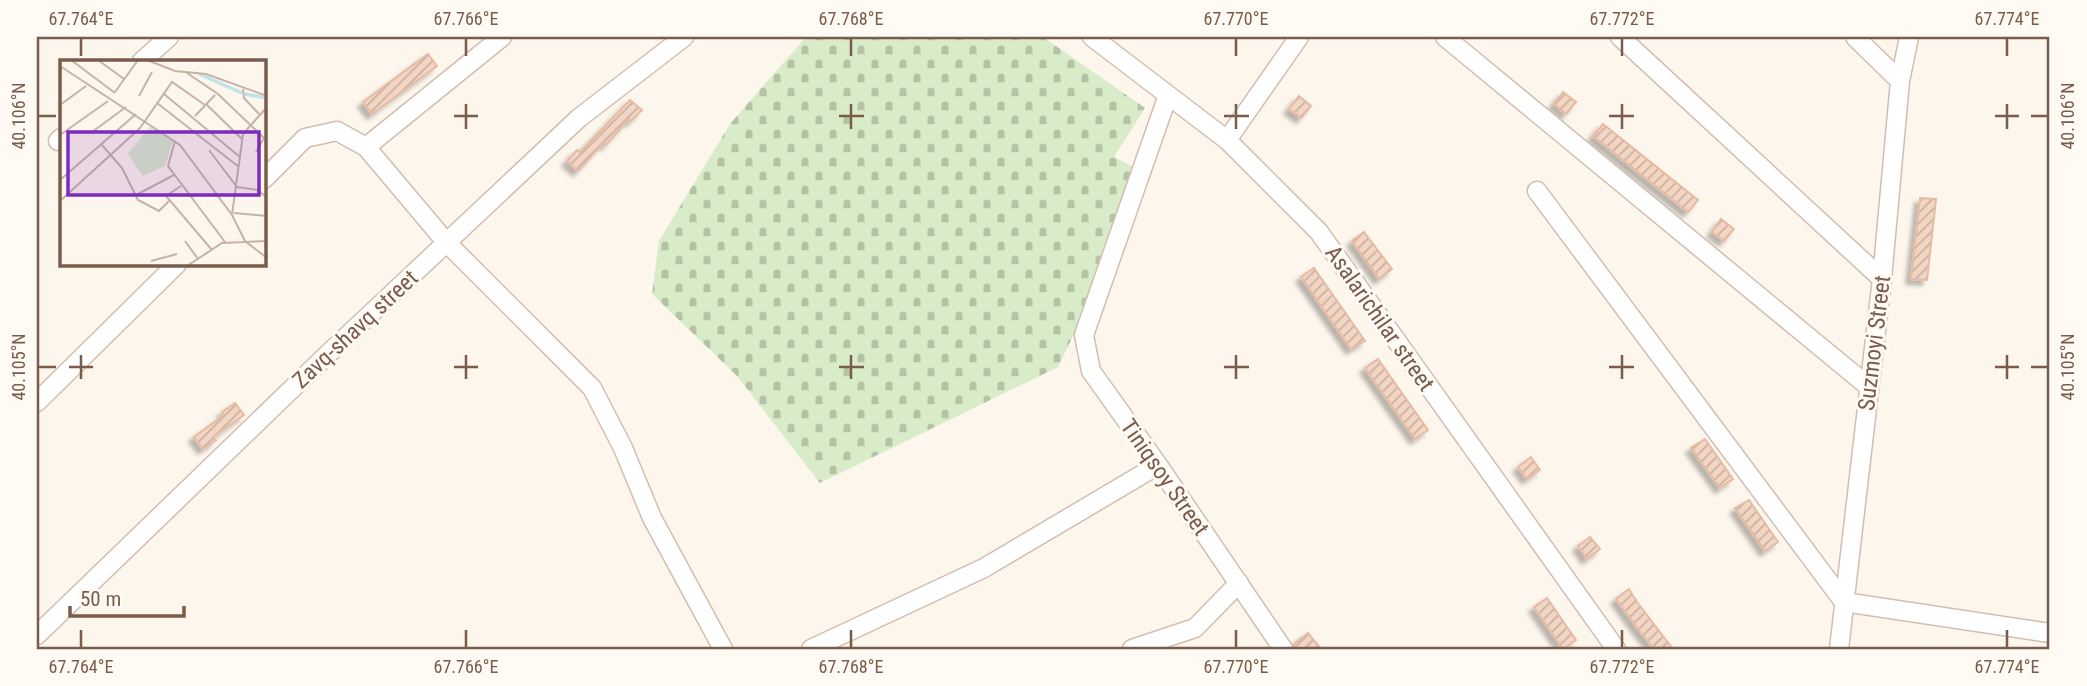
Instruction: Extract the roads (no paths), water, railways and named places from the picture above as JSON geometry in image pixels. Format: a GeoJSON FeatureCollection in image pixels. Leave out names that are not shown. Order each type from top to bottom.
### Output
{"type":"FeatureCollection","features":[{"type":"Feature","properties":{"kind":"street"},"geometry":{"type":"LineString","coordinates":[[366,147],[502,37]]}},
{"type":"Feature","properties":{"kind":"street","name":"Zavq-shavq street"},"geometry":{"type":"LineString","coordinates":[[37,635],[579,118],[684,37]]}},
{"type":"Feature","properties":{"kind":"street","name":"Asalarichilar street"},"geometry":{"type":"LineString","coordinates":[[1092,37],[1227,140],[1319,232],[1616,649]]}},
{"type":"Feature","properties":{"kind":"street"},"geometry":{"type":"LineString","coordinates":[[1227,140],[1300,37]]}},
{"type":"Feature","properties":{"kind":"street"},"geometry":{"type":"LineString","coordinates":[[1444,37],[1868,387]]}},
{"type":"Feature","properties":{"kind":"street"},"geometry":{"type":"LineString","coordinates":[[1620,37],[1882,279]]}},
{"type":"Feature","properties":{"kind":"street"},"geometry":{"type":"LineString","coordinates":[[1855,37],[1900,81]]}},
{"type":"Feature","properties":{"kind":"street","name":"Suzmoyi Street"},"geometry":{"type":"LineString","coordinates":[[1839,649],[1882,279],[1900,81],[1909,37]]}},
{"type":"Feature","properties":{"kind":"street"},"geometry":{"type":"LineString","coordinates":[[143,60],[158,40]]}},
{"type":"Feature","properties":{"kind":"street","name":"Tiniqsoy Street"},"geometry":{"type":"LineString","coordinates":[[1168,95],[1084,335],[1091,371],[1283,649]]}},
{"type":"Feature","properties":{"kind":"street"},"geometry":{"type":"LineString","coordinates":[[266,177],[305,138],[337,131],[366,147],[446,242],[592,388],[623,448],[652,519],[723,649]]}},
{"type":"Feature","properties":{"kind":"street"},"geometry":{"type":"LineString","coordinates":[[1537,191],[1844,603],[2050,633]]}},
{"type":"Feature","properties":{"kind":"street"},"geometry":{"type":"LineString","coordinates":[[37,401],[175,266]]}},
{"type":"Feature","properties":{"kind":"street"},"geometry":{"type":"LineString","coordinates":[[811,649],[984,568],[1158,465]]}},
{"type":"Feature","properties":{"kind":"street"},"geometry":{"type":"LineString","coordinates":[[1132,649],[1195,628],[1239,583]]}}]}
